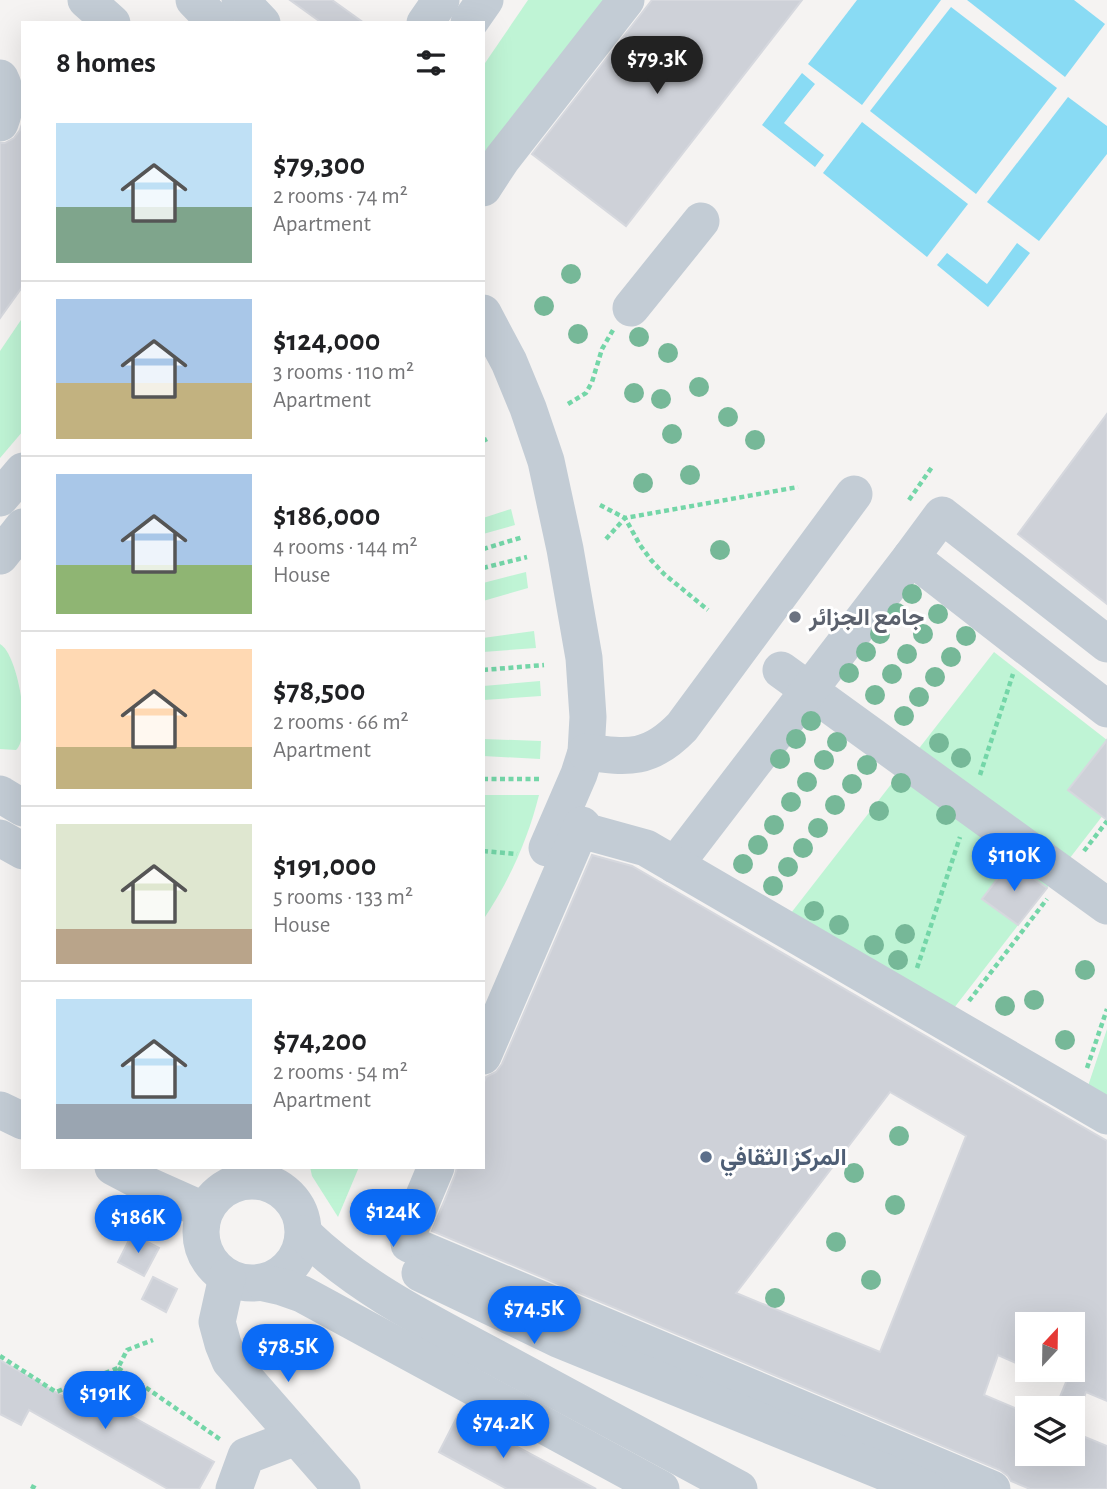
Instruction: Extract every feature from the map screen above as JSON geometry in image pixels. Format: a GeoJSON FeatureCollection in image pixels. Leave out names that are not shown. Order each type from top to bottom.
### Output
{"type":"FeatureCollection","features":[{"type":"Feature","properties":{"kind":"street"},"geometry":{"type":"LineString","coordinates":[[86,0],[110,21]]}},
{"type":"Feature","properties":{"kind":"street"},"geometry":{"type":"LineString","coordinates":[[194,0],[214,21]]}},
{"type":"Feature","properties":{"kind":"street"},"geometry":{"type":"LineString","coordinates":[[240,0],[260,21]]}},
{"type":"Feature","properties":{"kind":"street"},"geometry":{"type":"LineString","coordinates":[[426,21],[442,0]]}},
{"type":"Feature","properties":{"kind":"street"},"geometry":{"type":"LineString","coordinates":[[470,21],[485,0]]}},
{"type":"Feature","properties":{"kind":"street"},"geometry":{"type":"LineString","coordinates":[[485,185],[502,159],[626,0]]}},
{"type":"Feature","properties":{"kind":"street"},"geometry":{"type":"LineString","coordinates":[[0,78],[6,93],[6,108],[0,123]]}},
{"type":"Feature","properties":{"kind":"street"},"geometry":{"type":"LineString","coordinates":[[631,308],[701,221]]}},
{"type":"Feature","properties":{"kind":"street"},"geometry":{"type":"LineString","coordinates":[[485,317],[509,362],[546,461],[568,561],[584,658],[588,717],[586,752],[579,774],[485,992]]}},
{"type":"Feature","properties":{"kind":"street"},"geometry":{"type":"LineString","coordinates":[[0,498],[21,473]]}},
{"type":"Feature","properties":{"kind":"street"},"geometry":{"type":"LineString","coordinates":[[586,752],[629,756],[651,751],[671,738],[682,727],[854,494]]}},
{"type":"Feature","properties":{"kind":"street"},"geometry":{"type":"LineString","coordinates":[[675,864],[795,680],[911,557],[942,515],[1107,644]]}},
{"type":"Feature","properties":{"kind":"street"},"geometry":{"type":"LineString","coordinates":[[0,556],[21,530]]}},
{"type":"Feature","properties":{"kind":"street"},"geometry":{"type":"LineString","coordinates":[[911,557],[1107,709]]}},
{"type":"Feature","properties":{"kind":"street"},"geometry":{"type":"LineString","coordinates":[[795,680],[1107,906]]}},
{"type":"Feature","properties":{"kind":"street"},"geometry":{"type":"LineString","coordinates":[[0,794],[21,807]]}},
{"type":"Feature","properties":{"kind":"street"},"geometry":{"type":"LineString","coordinates":[[485,1051],[582,825],[588,832],[646,848],[675,864],[1092,1107]]}},
{"type":"Feature","properties":{"kind":"street"},"geometry":{"type":"LineString","coordinates":[[0,838],[21,850]]}},
{"type":"Feature","properties":{"kind":"street"},"geometry":{"type":"LineString","coordinates":[[0,1110],[21,1120]]}},
{"type":"Feature","properties":{"kind":"street"},"geometry":{"type":"LineString","coordinates":[[117,1169],[205,1211]]}},
{"type":"Feature","properties":{"kind":"street"},"geometry":{"type":"LineString","coordinates":[[409,1169],[394,1203],[386,1232],[386,1241],[399,1261],[558,1339],[926,1489]]}},
{"type":"Feature","properties":{"kind":"street"},"geometry":{"type":"LineString","coordinates":[[435,1169],[408,1234],[409,1244],[992,1489]]}},
{"type":"Feature","properties":{"kind":"street"},"geometry":{"type":"LineString","coordinates":[[296,1193],[300,1252],[290,1268],[276,1279],[251,1284],[227,1278],[212,1265],[203,1248],[200,1229],[205,1211],[217,1194],[237,1175],[248,1181],[261,1181],[284,1192],[296,1193],[317,1207],[349,1247],[388,1283],[441,1317],[458,1337]]}},
{"type":"Feature","properties":{"kind":"street"},"geometry":{"type":"LineString","coordinates":[[296,1193],[324,1254],[369,1287],[739,1489]]}},
{"type":"Feature","properties":{"kind":"street"},"geometry":{"type":"LineString","coordinates":[[227,1278],[217,1322],[230,1362],[342,1489]]}},
{"type":"Feature","properties":{"kind":"street"},"geometry":{"type":"LineString","coordinates":[[264,1283],[302,1294],[652,1486]]}},
{"type":"Feature","properties":{"kind":"street"},"geometry":{"type":"LineString","coordinates":[[240,1472],[296,1437]]}},
{"type":"Feature","properties":{"kind":"path"},"geometry":{"type":"LineString","coordinates":[[568,404],[586,393],[608,336],[631,308]]}},
{"type":"Feature","properties":{"kind":"path"},"geometry":{"type":"LineString","coordinates":[[909,500],[932,467]]}},
{"type":"Feature","properties":{"kind":"path"},"geometry":{"type":"LineString","coordinates":[[606,539],[625,518],[798,486]]}},
{"type":"Feature","properties":{"kind":"path"},"geometry":{"type":"LineString","coordinates":[[600,505],[625,518],[651,560],[708,610]]}},
{"type":"Feature","properties":{"kind":"path"},"geometry":{"type":"LineString","coordinates":[[485,548],[523,537]]}},
{"type":"Feature","properties":{"kind":"path"},"geometry":{"type":"LineString","coordinates":[[485,568],[527,557]]}},
{"type":"Feature","properties":{"kind":"path"},"geometry":{"type":"LineString","coordinates":[[485,670],[544,665]]}},
{"type":"Feature","properties":{"kind":"path"},"geometry":{"type":"LineString","coordinates":[[485,779],[543,779]]}},
{"type":"Feature","properties":{"kind":"path"},"geometry":{"type":"LineString","coordinates":[[950,1025],[1107,821]]}},
{"type":"Feature","properties":{"kind":"path"},"geometry":{"type":"LineString","coordinates":[[485,852],[519,854]]}},
{"type":"Feature","properties":{"kind":"path"},"geometry":{"type":"LineString","coordinates":[[1092,1107],[1107,1009]]}},
{"type":"Feature","properties":{"kind":"path"},"geometry":{"type":"LineString","coordinates":[[0,1356],[56,1392],[118,1368],[127,1350],[153,1340]]}},
{"type":"Feature","properties":{"kind":"path"},"geometry":{"type":"LineString","coordinates":[[118,1368],[222,1441],[240,1472]]}},
{"type":"Feature","properties":{"kind":"path"},"geometry":{"type":"LineString","coordinates":[[31,1486],[37,1489]]}},
{"type":"Feature","properties":{"kind":"green space"},"geometry":{"type":"Polygon","coordinates":[[[528,0],[618,0],[485,162],[485,63],[528,0]]]}},
{"type":"Feature","properties":{"kind":"green space"},"geometry":{"type":"Polygon","coordinates":[[[21,320],[21,433],[0,458],[0,351],[21,320]]]}},
{"type":"Feature","properties":{"kind":"green space"},"geometry":{"type":"Polygon","coordinates":[[[511,509],[515,525],[485,533],[485,517],[511,509]]]}},
{"type":"Feature","properties":{"kind":"green space"},"geometry":{"type":"Polygon","coordinates":[[[526,572],[528,588],[485,600],[485,582],[526,572]]]}},
{"type":"Feature","properties":{"kind":"green space"},"geometry":{"type":"Polygon","coordinates":[[[534,631],[536,648],[485,652],[485,638],[534,631]]]}},
{"type":"Feature","properties":{"kind":"green space"},"geometry":{"type":"Polygon","coordinates":[[[0,644],[7,651],[12,663],[21,695],[21,742],[16,750],[0,749],[0,644]]]}},
{"type":"Feature","properties":{"kind":"green space"},"geometry":{"type":"Polygon","coordinates":[[[994,652],[1107,740],[1107,810],[954,1008],[791,913],[994,652]]]}},
{"type":"Feature","properties":{"kind":"green space"},"geometry":{"type":"Polygon","coordinates":[[[540,681],[541,696],[485,700],[485,686],[540,681]]]}},
{"type":"Feature","properties":{"kind":"green space"},"geometry":{"type":"Polygon","coordinates":[[[485,739],[541,741],[540,759],[485,756],[485,739]]]}},
{"type":"Feature","properties":{"kind":"green space"},"geometry":{"type":"Polygon","coordinates":[[[485,795],[539,795],[517,860],[485,917],[485,795]]]}},
{"type":"Feature","properties":{"kind":"green space"},"geometry":{"type":"Polygon","coordinates":[[[1107,1029],[1107,1097],[1088,1086],[1107,1029]]]}},
{"type":"Feature","properties":{"kind":"green space"},"geometry":{"type":"Polygon","coordinates":[[[310,1169],[358,1169],[338,1217],[312,1176],[310,1169]]]}},
{"type":"Feature","properties":{"kind":"water"},"geometry":{"type":"Polygon","coordinates":[[[857,0],[941,0],[862,105],[808,64],[857,0]]]}},
{"type":"Feature","properties":{"kind":"water"},"geometry":{"type":"Polygon","coordinates":[[[967,0],[1074,0],[1105,24],[1065,77],[967,0]]]}},
{"type":"Feature","properties":{"kind":"water"},"geometry":{"type":"Polygon","coordinates":[[[951,7],[1057,88],[976,194],[870,111],[951,7]]]}},
{"type":"Feature","properties":{"kind":"water"},"geometry":{"type":"Polygon","coordinates":[[[802,73],[815,84],[784,123],[824,155],[815,167],[762,125],[802,73]]]}},
{"type":"Feature","properties":{"kind":"water"},"geometry":{"type":"Polygon","coordinates":[[[1068,97],[1107,126],[1107,154],[1039,241],[987,202],[1068,97]]]}},
{"type":"Feature","properties":{"kind":"water"},"geometry":{"type":"Polygon","coordinates":[[[862,122],[968,204],[927,257],[823,173],[862,122]]]}},
{"type":"Feature","properties":{"kind":"water"},"geometry":{"type":"Polygon","coordinates":[[[1017,243],[1030,253],[988,307],[937,265],[947,253],[987,284],[1017,243]]]}},
{"type":"Feature","properties":{"kind":"building"},"geometry":{"type":"Polygon","coordinates":[[[290,0],[332,0],[361,21],[319,21],[290,0]]]}},
{"type":"Feature","properties":{"kind":"building"},"geometry":{"type":"Polygon","coordinates":[[[652,0],[802,0],[626,226],[532,154],[652,0]]]}},
{"type":"Feature","properties":{"kind":"building"},"geometry":{"type":"Polygon","coordinates":[[[21,127],[21,289],[0,318],[0,143],[14,138],[21,127]]]}},
{"type":"Feature","properties":{"kind":"building"},"geometry":{"type":"Polygon","coordinates":[[[1107,414],[1107,604],[1018,534],[1107,414]]]}},
{"type":"Feature","properties":{"kind":"building"},"geometry":{"type":"Polygon","coordinates":[[[1107,740],[1107,820],[1068,790],[1107,740]]]}},
{"type":"Feature","properties":{"kind":"building"},"geometry":{"type":"Polygon","coordinates":[[[592,855],[632,866],[1107,1141],[1107,1401],[1086,1392],[1084,1396],[1060,1396],[1066,1382],[1085,1382],[1085,1312],[1015,1312],[1015,1363],[998,1355],[984,1395],[1015,1408],[1015,1466],[1085,1466],[1085,1437],[1107,1446],[1107,1489],[1030,1489],[1011,1481],[1000,1470],[432,1231],[456,1169],[485,1169],[486,1077],[496,1072],[502,1064],[592,855]],[[890,1092],[736,1293],[880,1352],[966,1136],[890,1092]]]}},
{"type":"Feature","properties":{"kind":"building"},"geometry":{"type":"Polygon","coordinates":[[[1010,862],[1047,888],[1018,925],[982,899],[1010,862]]]}},
{"type":"Feature","properties":{"kind":"building"},"geometry":{"type":"Polygon","coordinates":[[[132,1234],[159,1248],[144,1276],[118,1262],[132,1234]]]}},
{"type":"Feature","properties":{"kind":"building"},"geometry":{"type":"Polygon","coordinates":[[[153,1277],[177,1289],[166,1312],[142,1299],[153,1277]]]}},
{"type":"Feature","properties":{"kind":"building"},"geometry":{"type":"Polygon","coordinates":[[[0,1360],[78,1405],[86,1391],[214,1462],[199,1489],[168,1489],[29,1410],[21,1425],[0,1414],[0,1360]]]}},
{"type":"Feature","properties":{"kind":"building"},"geometry":{"type":"Polygon","coordinates":[[[458,1415],[596,1489],[507,1489],[439,1452],[458,1415]]]}},
{"type":"Feature","properties":{"kind":"place","name":"جامع الجزائر"},"geometry":{"type":"Point","coordinates":[795,617]}},
{"type":"Feature","properties":{"kind":"place","name":"المركز الثقافي"},"geometry":{"type":"Point","coordinates":[706,1157]}}]}
